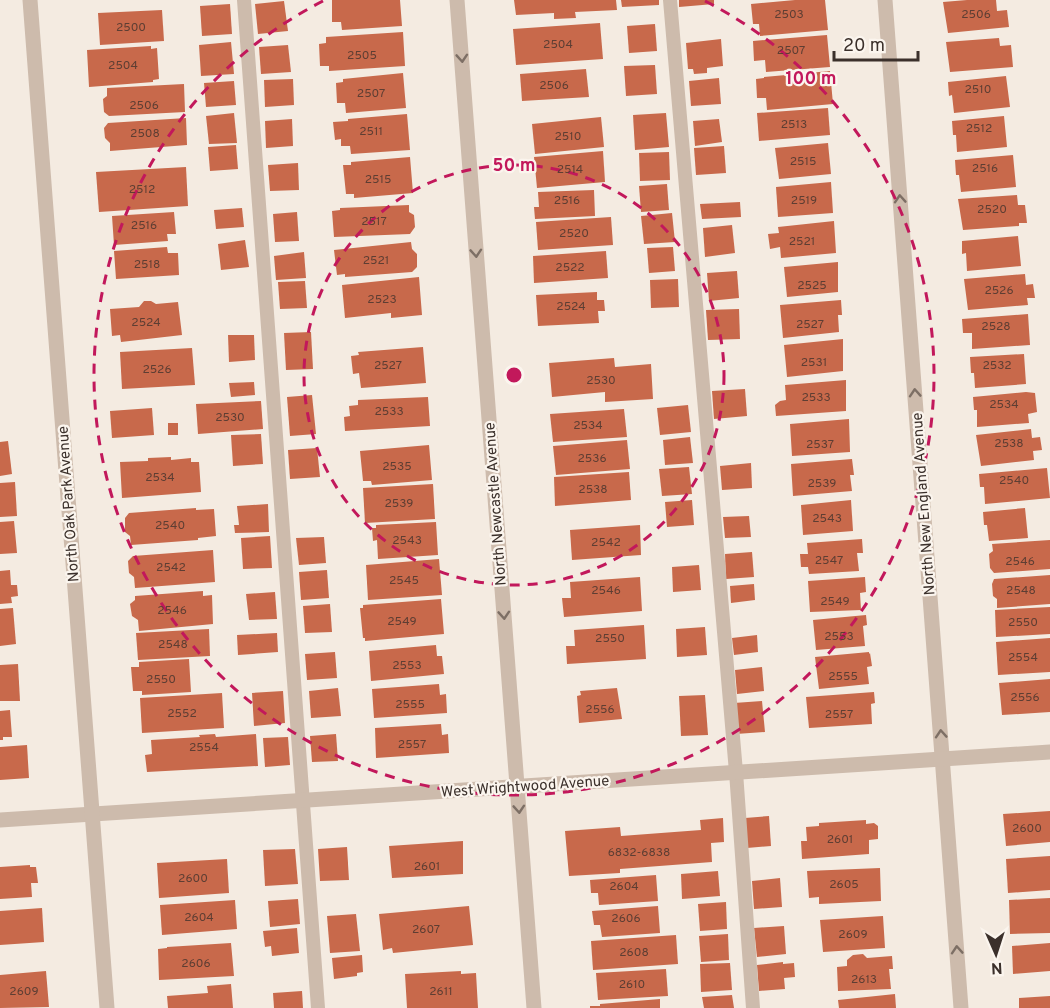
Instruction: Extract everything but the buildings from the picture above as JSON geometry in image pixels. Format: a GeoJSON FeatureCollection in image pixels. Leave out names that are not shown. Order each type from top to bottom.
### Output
{"type":"FeatureCollection","features":[{"type":"Feature","properties":{"kind":"street","name":"North Oak Park Avenue"},"geometry":{"type":"LineString","coordinates":[[30,0],[107,1008]]}},
{"type":"Feature","properties":{"kind":"street","name":"North Newcastle Avenue"},"geometry":{"type":"LineString","coordinates":[[457,0],[534,1008]]}},
{"type":"Feature","properties":{"kind":"street","name":"North New England Avenue"},"geometry":{"type":"LineString","coordinates":[[885,0],[962,1008]]}},
{"type":"Feature","properties":{"kind":"street","name":"West Wrightwood Avenue"},"geometry":{"type":"LineString","coordinates":[[0,820],[1050,752]]}},
{"type":"Feature","properties":{"kind":"lane"},"geometry":{"type":"LineString","coordinates":[[244,0],[318,1008]]}},
{"type":"Feature","properties":{"kind":"lane"},"geometry":{"type":"LineString","coordinates":[[670,0],[736,772],[753,1008]]}}]}
